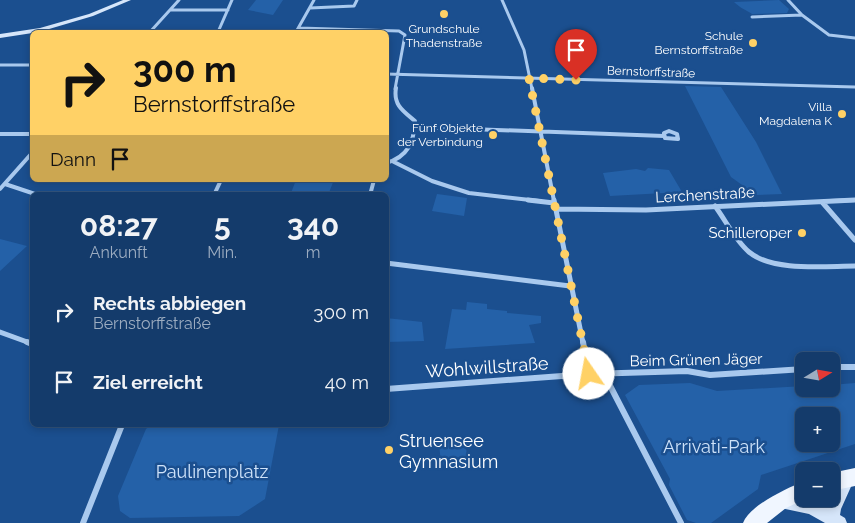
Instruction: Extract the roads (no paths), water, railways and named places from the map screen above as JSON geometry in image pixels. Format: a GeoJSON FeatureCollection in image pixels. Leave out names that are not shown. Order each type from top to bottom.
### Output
{"type":"FeatureCollection","features":[{"type":"Feature","properties":{"kind":"main road"},"geometry":{"type":"LineString","coordinates":[[42,30],[84,17],[128,0]]}},
{"type":"Feature","properties":{"kind":"main road"},"geometry":{"type":"LineString","coordinates":[[39,30],[45,29]]}},
{"type":"Feature","properties":{"kind":"main road"},"geometry":{"type":"LineString","coordinates":[[0,36],[30,31]]}},
{"type":"Feature","properties":{"kind":"main road"},"geometry":{"type":"LineString","coordinates":[[0,42],[30,34]]}},
{"type":"Feature","properties":{"kind":"main road"},"geometry":{"type":"LineString","coordinates":[[780,502],[806,506],[834,521],[838,499],[845,480]]}},
{"type":"Feature","properties":{"kind":"main road"},"geometry":{"type":"LineString","coordinates":[[752,523],[780,502],[795,494]]}},
{"type":"Feature","properties":{"kind":"street"},"geometry":{"type":"LineString","coordinates":[[152,30],[179,0]]}},
{"type":"Feature","properties":{"kind":"street"},"geometry":{"type":"LineString","coordinates":[[219,30],[232,0]]}},
{"type":"Feature","properties":{"kind":"street"},"geometry":{"type":"LineString","coordinates":[[314,0],[299,28],[341,30]]}},
{"type":"Feature","properties":{"kind":"street"},"geometry":{"type":"LineString","coordinates":[[310,8],[354,6],[357,0]]}},
{"type":"Feature","properties":{"kind":"street"},"geometry":{"type":"LineString","coordinates":[[502,0],[520,39],[541,131],[570,286],[589,374]]}},
{"type":"Feature","properties":{"kind":"street"},"geometry":{"type":"LineString","coordinates":[[788,0],[802,15],[829,35],[855,38]]}},
{"type":"Feature","properties":{"kind":"street"},"geometry":{"type":"LineString","coordinates":[[170,10],[228,10]]}},
{"type":"Feature","properties":{"kind":"street"},"geometry":{"type":"LineString","coordinates":[[752,17],[802,15]]}},
{"type":"Feature","properties":{"kind":"street"},"geometry":{"type":"LineString","coordinates":[[389,32],[403,33],[405,35],[394,101],[415,120],[415,127],[406,155],[389,163]]}},
{"type":"Feature","properties":{"kind":"street"},"geometry":{"type":"LineString","coordinates":[[0,64],[30,65]]}},
{"type":"Feature","properties":{"kind":"street","name":"Bernstorffstraße"},"geometry":{"type":"LineString","coordinates":[[389,74],[855,87]]}},
{"type":"Feature","properties":{"kind":"street"},"geometry":{"type":"LineString","coordinates":[[415,127],[664,136]]}},
{"type":"Feature","properties":{"kind":"street"},"geometry":{"type":"LineString","coordinates":[[0,134],[30,134]]}},
{"type":"Feature","properties":{"kind":"street"},"geometry":{"type":"LineString","coordinates":[[0,189],[30,155]]}},
{"type":"Feature","properties":{"kind":"street"},"geometry":{"type":"LineString","coordinates":[[394,162],[432,181],[469,193],[554,203]]}},
{"type":"Feature","properties":{"kind":"street"},"geometry":{"type":"LineString","coordinates":[[5,184],[30,192]]}},
{"type":"Feature","properties":{"kind":"street","name":"Lerchenstraße"},"geometry":{"type":"LineString","coordinates":[[556,209],[646,210],[855,200]]}},
{"type":"Feature","properties":{"kind":"street"},"geometry":{"type":"LineString","coordinates":[[822,202],[855,240]]}},
{"type":"Feature","properties":{"kind":"street"},"geometry":{"type":"LineString","coordinates":[[715,206],[749,252],[763,261],[784,264],[855,266]]}},
{"type":"Feature","properties":{"kind":"street"},"geometry":{"type":"LineString","coordinates":[[389,263],[570,286]]}},
{"type":"Feature","properties":{"kind":"street"},"geometry":{"type":"LineString","coordinates":[[0,332],[30,343]]}},
{"type":"Feature","properties":{"kind":"street"},"geometry":{"type":"LineString","coordinates":[[840,367],[855,367]]}},
{"type":"Feature","properties":{"kind":"street","name":"Beim Grünen Jäger"},"geometry":{"type":"LineString","coordinates":[[589,374],[687,370],[710,375],[795,370]]}},
{"type":"Feature","properties":{"kind":"street","name":"Wohlwillstraße"},"geometry":{"type":"LineString","coordinates":[[389,388],[511,381],[589,374]]}},
{"type":"Feature","properties":{"kind":"street"},"geometry":{"type":"LineString","coordinates":[[604,374],[681,523]]}},
{"type":"Feature","properties":{"kind":"street"},"geometry":{"type":"LineString","coordinates":[[83,523],[121,427]]}},
{"type":"Feature","properties":{"kind":"place","name":"Grundschule Thadenstraße"},"geometry":{"type":"Point","coordinates":[444,14]}},
{"type":"Feature","properties":{"kind":"place","name":"Schule Bernstorffstraße"},"geometry":{"type":"Point","coordinates":[753,43]}},
{"type":"Feature","properties":{"kind":"place","name":"Villa Magdalena K"},"geometry":{"type":"Point","coordinates":[842,114]}},
{"type":"Feature","properties":{"kind":"place","name":"Fünf Objekte der Verbindung"},"geometry":{"type":"Point","coordinates":[493,135]}},
{"type":"Feature","properties":{"kind":"place","name":"Schilleroper"},"geometry":{"type":"Point","coordinates":[802,233]}},
{"type":"Feature","properties":{"kind":"place","name":"Struensee Gymnasium"},"geometry":{"type":"Point","coordinates":[389,450]}},
{"type":"Feature","properties":{"kind":"park label","name":"Arrivati-Park"},"geometry":{"type":"Point","coordinates":[714,446]}},
{"type":"Feature","properties":{"kind":"park label","name":"Paulinenplatz"},"geometry":{"type":"Point","coordinates":[212,471]}}]}
